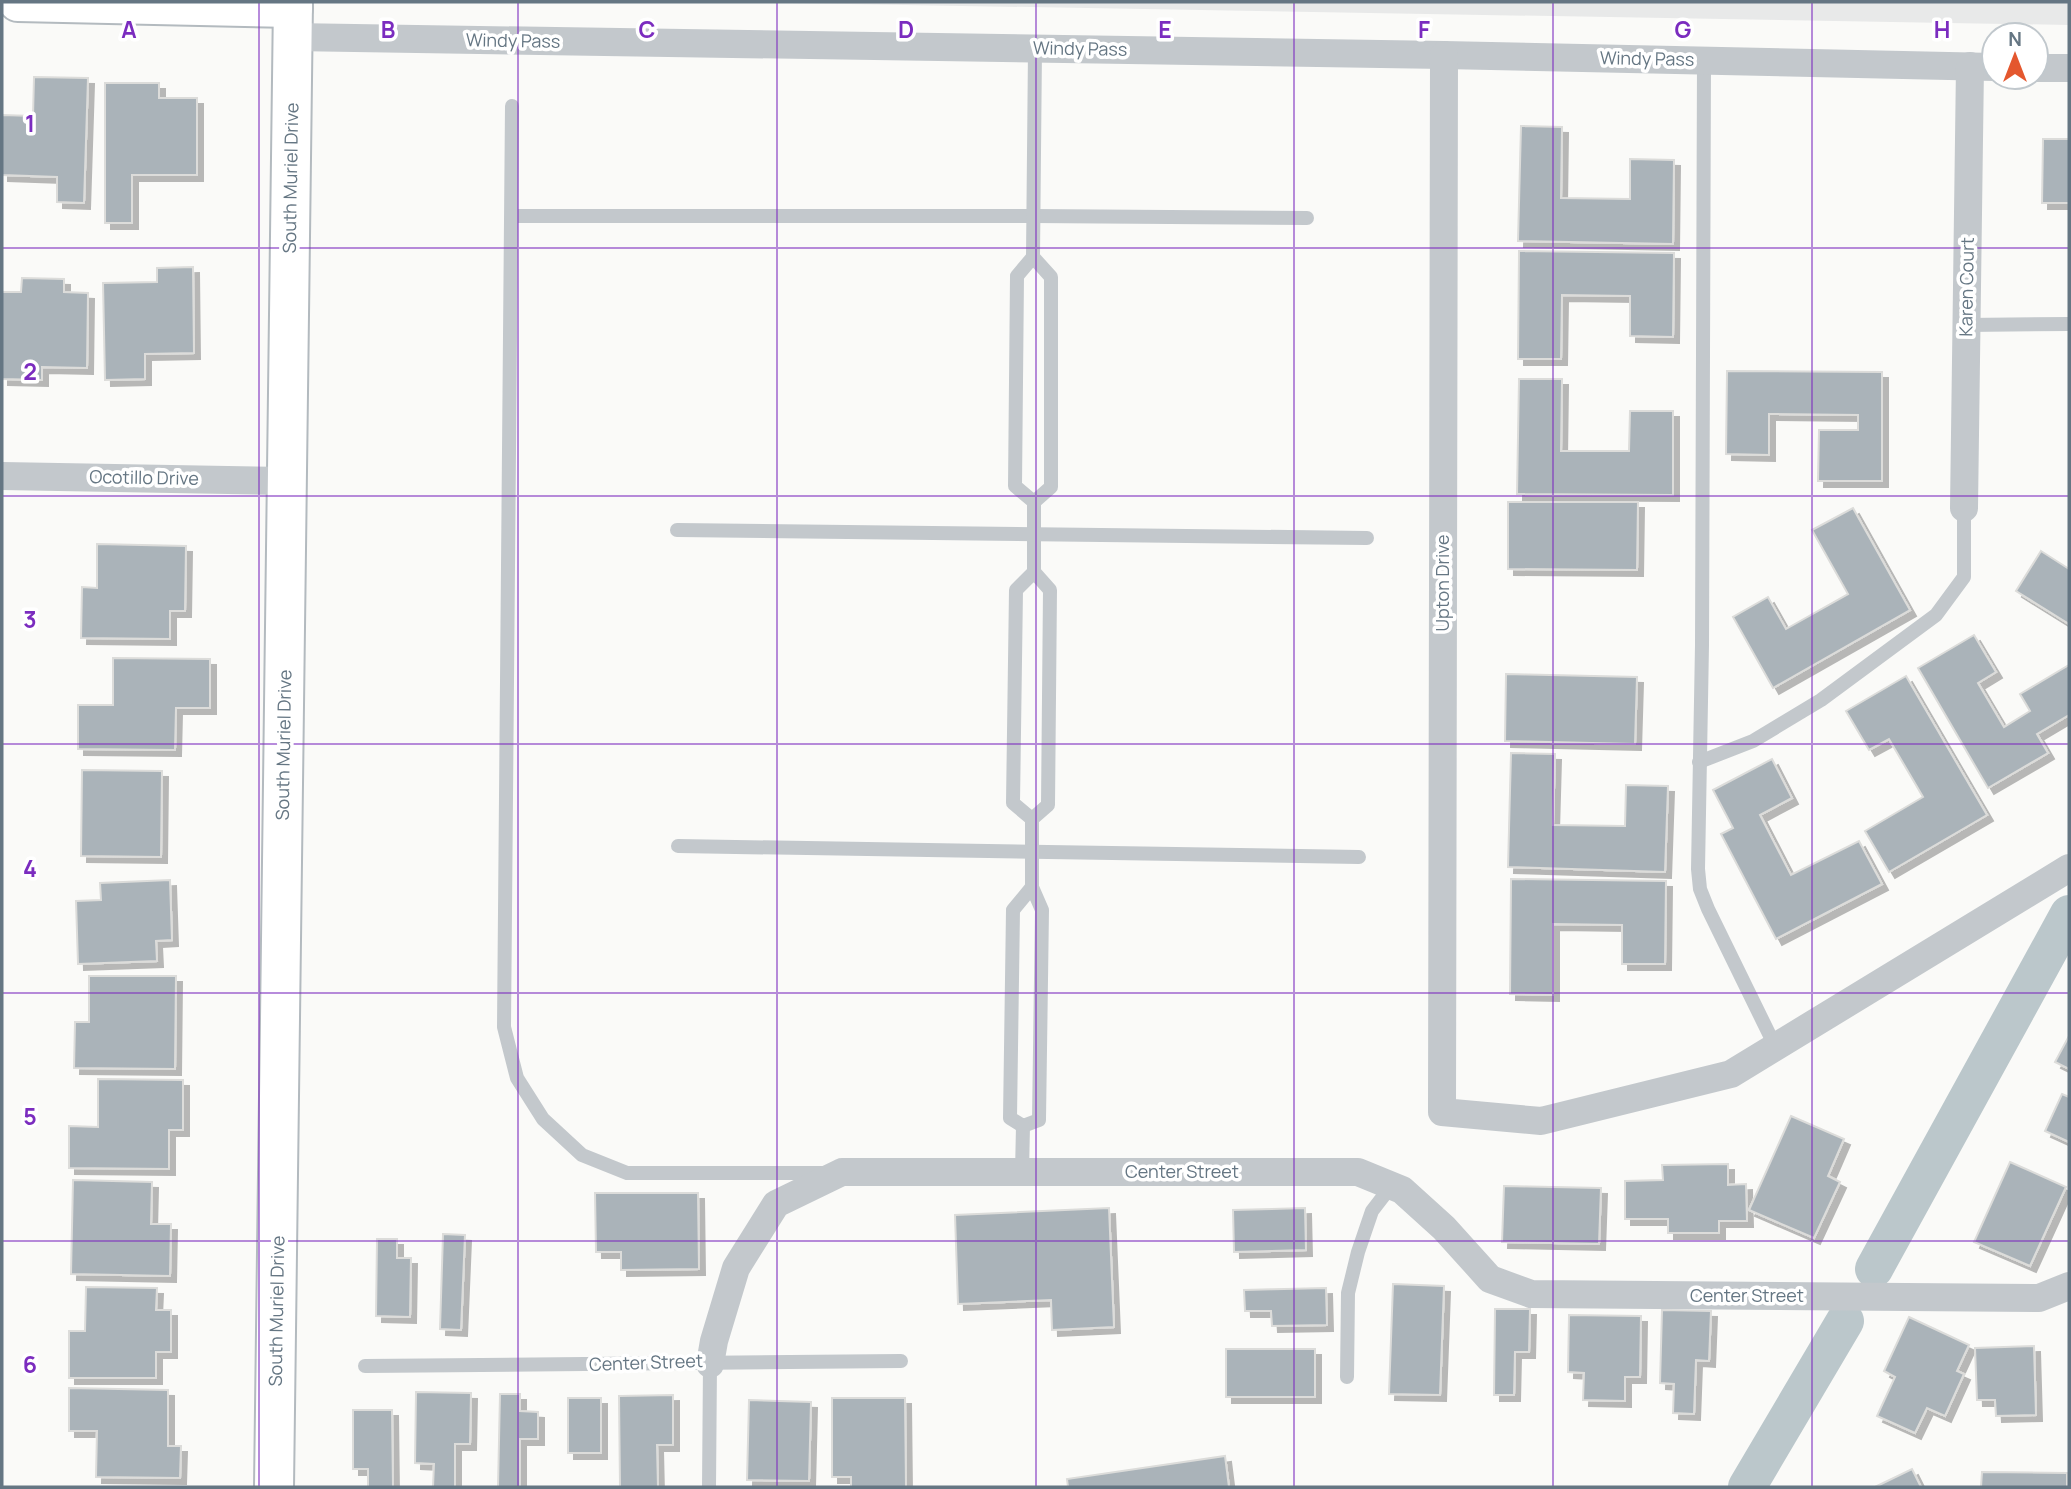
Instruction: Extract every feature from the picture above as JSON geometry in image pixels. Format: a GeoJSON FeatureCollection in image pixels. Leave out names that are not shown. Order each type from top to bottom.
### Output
{"type":"FeatureCollection","features":[{"type":"Feature","properties":{"kind":"main road","name":"Windy Pass"},"geometry":{"type":"LineString","coordinates":[[18,2],[293,16]]}},
{"type":"Feature","properties":{"kind":"main road","name":"South Muriel Drive"},"geometry":{"type":"LineString","coordinates":[[274,1487],[293,16]]}},
{"type":"Feature","properties":{"kind":"street","name":"Windy Pass"},"geometry":{"type":"LineString","coordinates":[[293,16],[1035,49],[1980,67]]}},
{"type":"Feature","properties":{"kind":"street","name":"Upton Drive"},"geometry":{"type":"LineString","coordinates":[[1444,55],[1443,1112],[1541,1121],[1731,1074],[1775,1046]]}},
{"type":"Feature","properties":{"kind":"street"},"geometry":{"type":"LineString","coordinates":[[2050,68],[2069,68]]}},
{"type":"Feature","properties":{"kind":"street","name":"Karen Court"},"geometry":{"type":"LineString","coordinates":[[1964,508],[1966,325],[1981,91]]}},
{"type":"Feature","properties":{"kind":"street","name":"Ocotillo Drive"},"geometry":{"type":"LineString","coordinates":[[2,476],[287,481]]}},
{"type":"Feature","properties":{"kind":"street"},"geometry":{"type":"LineString","coordinates":[[1775,1046],[2069,868]]}},
{"type":"Feature","properties":{"kind":"street","name":"Center Street"},"geometry":{"type":"LineString","coordinates":[[710,1364],[714,1341],[736,1268],[776,1204],[842,1172],[1358,1172],[1402,1189],[1444,1228],[1490,1279],[1531,1294],[2039,1298],[2069,1286]]}},
{"type":"Feature","properties":{"kind":"lane"},"geometry":{"type":"LineString","coordinates":[[1034,502],[1015,486],[1017,276],[1033,257],[1035,49]]}},
{"type":"Feature","properties":{"kind":"lane"},"geometry":{"type":"LineString","coordinates":[[1704,61],[1699,889],[1775,1046]]}},
{"type":"Feature","properties":{"kind":"lane"},"geometry":{"type":"LineString","coordinates":[[512,106],[504,1027],[517,1078],[543,1119],[582,1155],[627,1173],[842,1172]]}},
{"type":"Feature","properties":{"kind":"lane"},"geometry":{"type":"LineString","coordinates":[[512,216],[1307,218]]}},
{"type":"Feature","properties":{"kind":"lane"},"geometry":{"type":"LineString","coordinates":[[1023,1126],[1039,1120],[1042,910],[1032,887],[1032,819],[1048,805],[1050,590],[1034,572],[1034,502],[1051,487],[1051,277],[1033,257]]}},
{"type":"Feature","properties":{"kind":"lane"},"geometry":{"type":"LineString","coordinates":[[1966,325],[2069,324]]}},
{"type":"Feature","properties":{"kind":"lane"},"geometry":{"type":"LineString","coordinates":[[1699,762],[1753,741],[1822,700],[1936,615],[1964,577],[1964,508]]}},
{"type":"Feature","properties":{"kind":"lane"},"geometry":{"type":"LineString","coordinates":[[677,530],[1367,538]]}},
{"type":"Feature","properties":{"kind":"lane"},"geometry":{"type":"LineString","coordinates":[[1032,819],[1013,803],[1016,590],[1034,572]]}},
{"type":"Feature","properties":{"kind":"lane"},"geometry":{"type":"LineString","coordinates":[[678,846],[1359,857]]}},
{"type":"Feature","properties":{"kind":"lane"},"geometry":{"type":"LineString","coordinates":[[1023,1126],[1010,1118],[1013,910],[1032,887]]}},
{"type":"Feature","properties":{"kind":"lane"},"geometry":{"type":"LineString","coordinates":[[1022,1172],[1023,1126]]}},
{"type":"Feature","properties":{"kind":"lane"},"geometry":{"type":"LineString","coordinates":[[1347,1377],[1348,1293],[1372,1212],[1392,1185]]}},
{"type":"Feature","properties":{"kind":"lane"},"geometry":{"type":"LineString","coordinates":[[709,1487],[710,1364],[901,1361]]}},
{"type":"Feature","properties":{"kind":"lane","name":"Center Street"},"geometry":{"type":"LineString","coordinates":[[365,1366],[710,1364]]}},
{"type":"Feature","properties":{"kind":"shaded area"},"geometry":{"type":"Polygon","coordinates":[[[734,2],[2069,2],[2069,25],[2050,25],[2050,21],[1980,21],[1980,23],[734,2]]]}},
{"type":"Feature","properties":{"kind":"building"},"geometry":{"type":"Polygon","coordinates":[[[34,77],[88,78],[84,203],[57,202],[57,177],[2,175],[2,115],[33,116],[34,77]]]}},
{"type":"Feature","properties":{"kind":"building"},"geometry":{"type":"Polygon","coordinates":[[[105,83],[159,83],[159,98],[197,98],[197,175],[132,175],[132,223],[105,223],[105,83]]]}},
{"type":"Feature","properties":{"kind":"building"},"geometry":{"type":"Polygon","coordinates":[[[1521,126],[1562,127],[1561,198],[1630,199],[1630,159],[1674,160],[1673,244],[1518,241],[1521,126]]]}},
{"type":"Feature","properties":{"kind":"building"},"geometry":{"type":"Polygon","coordinates":[[[2043,139],[2069,139],[2069,203],[2042,203],[2043,139]]]}},
{"type":"Feature","properties":{"kind":"building"},"geometry":{"type":"Polygon","coordinates":[[[1519,251],[1674,253],[1673,337],[1630,336],[1630,296],[1562,295],[1561,359],[1518,359],[1519,251]]]}},
{"type":"Feature","properties":{"kind":"building"},"geometry":{"type":"Polygon","coordinates":[[[193,267],[194,353],[145,354],[145,379],[105,380],[103,283],[157,282],[157,268],[193,267]]]}},
{"type":"Feature","properties":{"kind":"building"},"geometry":{"type":"Polygon","coordinates":[[[22,278],[64,279],[64,292],[88,293],[87,368],[42,367],[42,380],[2,379],[2,292],[21,292],[22,278]]]}},
{"type":"Feature","properties":{"kind":"building"},"geometry":{"type":"Polygon","coordinates":[[[1727,371],[1882,372],[1882,481],[1818,481],[1819,430],[1858,430],[1858,415],[1769,414],[1769,455],[1726,454],[1727,371]]]}},
{"type":"Feature","properties":{"kind":"building"},"geometry":{"type":"Polygon","coordinates":[[[1519,379],[1562,379],[1561,451],[1629,451],[1630,411],[1673,411],[1673,495],[1517,494],[1519,379]]]}},
{"type":"Feature","properties":{"kind":"building"},"geometry":{"type":"Polygon","coordinates":[[[1508,502],[1638,502],[1637,570],[1508,569],[1508,502]]]}},
{"type":"Feature","properties":{"kind":"building"},"geometry":{"type":"Polygon","coordinates":[[[1853,508],[1910,610],[1773,688],[1733,617],[1768,597],[1786,629],[1848,594],[1812,530],[1853,508]]]}},
{"type":"Feature","properties":{"kind":"building"},"geometry":{"type":"Polygon","coordinates":[[[97,544],[186,546],[185,611],[170,611],[170,639],[81,638],[82,587],[97,588],[97,544]]]}},
{"type":"Feature","properties":{"kind":"building"},"geometry":{"type":"Polygon","coordinates":[[[2041,551],[2069,569],[2069,624],[2016,591],[2041,551]]]}},
{"type":"Feature","properties":{"kind":"building"},"geometry":{"type":"Polygon","coordinates":[[[1974,635],[1996,672],[1978,683],[2004,727],[2030,711],[2020,694],[2069,665],[2069,715],[2037,734],[2048,753],[1988,788],[1918,668],[1974,635]]]}},
{"type":"Feature","properties":{"kind":"building"},"geometry":{"type":"Polygon","coordinates":[[[113,658],[210,659],[210,708],[176,708],[175,750],[78,749],[78,705],[113,705],[113,658]]]}},
{"type":"Feature","properties":{"kind":"building"},"geometry":{"type":"Polygon","coordinates":[[[1506,674],[1637,677],[1635,744],[1505,741],[1506,674]]]}},
{"type":"Feature","properties":{"kind":"building"},"geometry":{"type":"Polygon","coordinates":[[[1906,676],[1987,815],[1889,872],[1865,831],[1923,797],[1889,739],[1869,750],[1846,711],[1906,676]]]}},
{"type":"Feature","properties":{"kind":"building"},"geometry":{"type":"Polygon","coordinates":[[[1511,753],[1555,754],[1553,825],[1625,826],[1626,785],[1668,786],[1665,872],[1508,867],[1511,753]]]}},
{"type":"Feature","properties":{"kind":"building"},"geometry":{"type":"Polygon","coordinates":[[[1772,759],[1792,798],[1760,815],[1791,875],[1859,841],[1882,884],[1776,939],[1721,834],[1733,828],[1713,790],[1772,759]]]}},
{"type":"Feature","properties":{"kind":"building"},"geometry":{"type":"Polygon","coordinates":[[[82,770],[162,771],[161,857],[81,856],[82,770]]]}},
{"type":"Feature","properties":{"kind":"building"},"geometry":{"type":"Polygon","coordinates":[[[1511,879],[1666,881],[1665,964],[1622,964],[1622,925],[1553,924],[1553,995],[1510,994],[1511,879]]]}},
{"type":"Feature","properties":{"kind":"building"},"geometry":{"type":"Polygon","coordinates":[[[170,880],[172,940],[156,941],[157,961],[78,964],[76,901],[101,900],[100,883],[170,880]]]}},
{"type":"Feature","properties":{"kind":"building"},"geometry":{"type":"Polygon","coordinates":[[[89,976],[176,976],[175,1069],[74,1068],[75,1022],[89,1022],[89,976]]]}},
{"type":"Feature","properties":{"kind":"building"},"geometry":{"type":"Polygon","coordinates":[[[2069,1036],[2069,1069],[2055,1062],[2069,1036]]]}},
{"type":"Feature","properties":{"kind":"building"},"geometry":{"type":"Polygon","coordinates":[[[98,1079],[183,1080],[183,1130],[169,1130],[169,1169],[69,1168],[69,1126],[98,1127],[98,1079]]]}},
{"type":"Feature","properties":{"kind":"building"},"geometry":{"type":"Polygon","coordinates":[[[2062,1094],[2069,1097],[2069,1142],[2045,1131],[2062,1094]]]}},
{"type":"Feature","properties":{"kind":"building"},"geometry":{"type":"Polygon","coordinates":[[[1791,1116],[1844,1139],[1828,1176],[1840,1182],[1814,1238],[1749,1210],[1791,1116]]]}},
{"type":"Feature","properties":{"kind":"building"},"geometry":{"type":"Polygon","coordinates":[[[2010,1162],[2066,1187],[2030,1266],[1974,1242],[2010,1162]]]}},
{"type":"Feature","properties":{"kind":"building"},"geometry":{"type":"Polygon","coordinates":[[[1728,1164],[1728,1185],[1746,1184],[1747,1221],[1719,1221],[1719,1233],[1668,1233],[1668,1219],[1625,1219],[1625,1181],[1663,1180],[1662,1165],[1728,1164]]]}},
{"type":"Feature","properties":{"kind":"building"},"geometry":{"type":"Polygon","coordinates":[[[73,1180],[152,1182],[151,1224],[171,1224],[170,1276],[71,1274],[73,1180]]]}},
{"type":"Feature","properties":{"kind":"building"},"geometry":{"type":"Polygon","coordinates":[[[1504,1186],[1601,1188],[1599,1244],[1502,1242],[1504,1186]]]}},
{"type":"Feature","properties":{"kind":"building"},"geometry":{"type":"Polygon","coordinates":[[[595,1193],[698,1193],[699,1269],[621,1270],[621,1252],[596,1252],[595,1193]]]}},
{"type":"Feature","properties":{"kind":"building"},"geometry":{"type":"Polygon","coordinates":[[[1109,1208],[1114,1327],[1052,1330],[1051,1300],[958,1304],[955,1215],[1109,1208]]]}},
{"type":"Feature","properties":{"kind":"building"},"geometry":{"type":"Polygon","coordinates":[[[1305,1208],[1306,1250],[1234,1252],[1233,1210],[1305,1208]]]}},
{"type":"Feature","properties":{"kind":"building"},"geometry":{"type":"Polygon","coordinates":[[[443,1234],[465,1235],[461,1330],[440,1329],[443,1234]]]}},
{"type":"Feature","properties":{"kind":"building"},"geometry":{"type":"Polygon","coordinates":[[[377,1239],[397,1239],[397,1258],[411,1258],[410,1317],[376,1316],[377,1239]]]}},
{"type":"Feature","properties":{"kind":"building"},"geometry":{"type":"Polygon","coordinates":[[[1393,1284],[1444,1286],[1440,1395],[1389,1394],[1393,1284]]]}},
{"type":"Feature","properties":{"kind":"building"},"geometry":{"type":"Polygon","coordinates":[[[86,1287],[157,1288],[156,1310],[171,1310],[171,1352],[156,1352],[156,1378],[69,1378],[69,1331],[85,1331],[86,1287]]]}},
{"type":"Feature","properties":{"kind":"building"},"geometry":{"type":"Polygon","coordinates":[[[1326,1288],[1327,1325],[1272,1326],[1271,1311],[1245,1311],[1244,1290],[1326,1288]]]}},
{"type":"Feature","properties":{"kind":"building"},"geometry":{"type":"Polygon","coordinates":[[[1495,1309],[1530,1309],[1529,1352],[1515,1352],[1514,1395],[1494,1395],[1495,1309]]]}},
{"type":"Feature","properties":{"kind":"building"},"geometry":{"type":"Polygon","coordinates":[[[1662,1310],[1711,1311],[1709,1361],[1696,1360],[1694,1414],[1673,1413],[1674,1384],[1660,1383],[1662,1310]]]}},
{"type":"Feature","properties":{"kind":"building"},"geometry":{"type":"Polygon","coordinates":[[[1569,1315],[1641,1316],[1640,1377],[1625,1377],[1625,1401],[1583,1400],[1584,1373],[1568,1372],[1569,1315]]]}},
{"type":"Feature","properties":{"kind":"building"},"geometry":{"type":"Polygon","coordinates":[[[1909,1317],[1969,1345],[1957,1371],[1964,1374],[1945,1416],[1927,1408],[1915,1433],[1877,1416],[1895,1377],[1884,1371],[1909,1317]]]}},
{"type":"Feature","properties":{"kind":"building"},"geometry":{"type":"Polygon","coordinates":[[[2034,1346],[2036,1415],[1996,1416],[1995,1400],[1977,1400],[1975,1348],[2034,1346]]]}},
{"type":"Feature","properties":{"kind":"building"},"geometry":{"type":"Polygon","coordinates":[[[1226,1349],[1315,1349],[1315,1397],[1226,1397],[1226,1349]]]}},
{"type":"Feature","properties":{"kind":"building"},"geometry":{"type":"Polygon","coordinates":[[[69,1388],[168,1390],[168,1446],[181,1446],[180,1478],[96,1477],[97,1431],[69,1431],[69,1388]]]}},
{"type":"Feature","properties":{"kind":"building"},"geometry":{"type":"Polygon","coordinates":[[[416,1392],[471,1393],[470,1444],[455,1444],[455,1487],[433,1487],[434,1464],[415,1463],[416,1392]]]}},
{"type":"Feature","properties":{"kind":"building"},"geometry":{"type":"Polygon","coordinates":[[[500,1394],[520,1394],[520,1411],[538,1412],[538,1439],[520,1439],[520,1487],[498,1487],[500,1394]]]}},
{"type":"Feature","properties":{"kind":"building"},"geometry":{"type":"Polygon","coordinates":[[[673,1395],[673,1445],[657,1445],[658,1487],[620,1487],[619,1396],[673,1395]]]}},
{"type":"Feature","properties":{"kind":"building"},"geometry":{"type":"Polygon","coordinates":[[[568,1398],[601,1398],[601,1453],[568,1453],[568,1398]]]}},
{"type":"Feature","properties":{"kind":"building"},"geometry":{"type":"Polygon","coordinates":[[[832,1398],[905,1398],[906,1487],[851,1487],[851,1477],[832,1477],[832,1398]]]}},
{"type":"Feature","properties":{"kind":"building"},"geometry":{"type":"Polygon","coordinates":[[[749,1400],[811,1402],[809,1481],[747,1480],[749,1400]]]}},
{"type":"Feature","properties":{"kind":"building"},"geometry":{"type":"Polygon","coordinates":[[[353,1410],[392,1410],[393,1487],[368,1487],[368,1469],[353,1469],[353,1410]]]}},
{"type":"Feature","properties":{"kind":"building"},"geometry":{"type":"Polygon","coordinates":[[[1225,1456],[1229,1487],[1068,1487],[1067,1479],[1225,1456]]]}},
{"type":"Feature","properties":{"kind":"building"},"geometry":{"type":"Polygon","coordinates":[[[1912,1469],[1921,1487],[1875,1487],[1912,1469]]]}},
{"type":"Feature","properties":{"kind":"building"},"geometry":{"type":"Polygon","coordinates":[[[1982,1472],[2067,1473],[2067,1487],[1981,1487],[1982,1472]]]}},
{"type":"Feature","properties":{"kind":"waterway"},"geometry":{"type":"LineString","coordinates":[[1874,1269],[2069,914]]}},
{"type":"Feature","properties":{"kind":"waterway"},"geometry":{"type":"LineString","coordinates":[[1747,1487],[1845,1321]]}}]}
